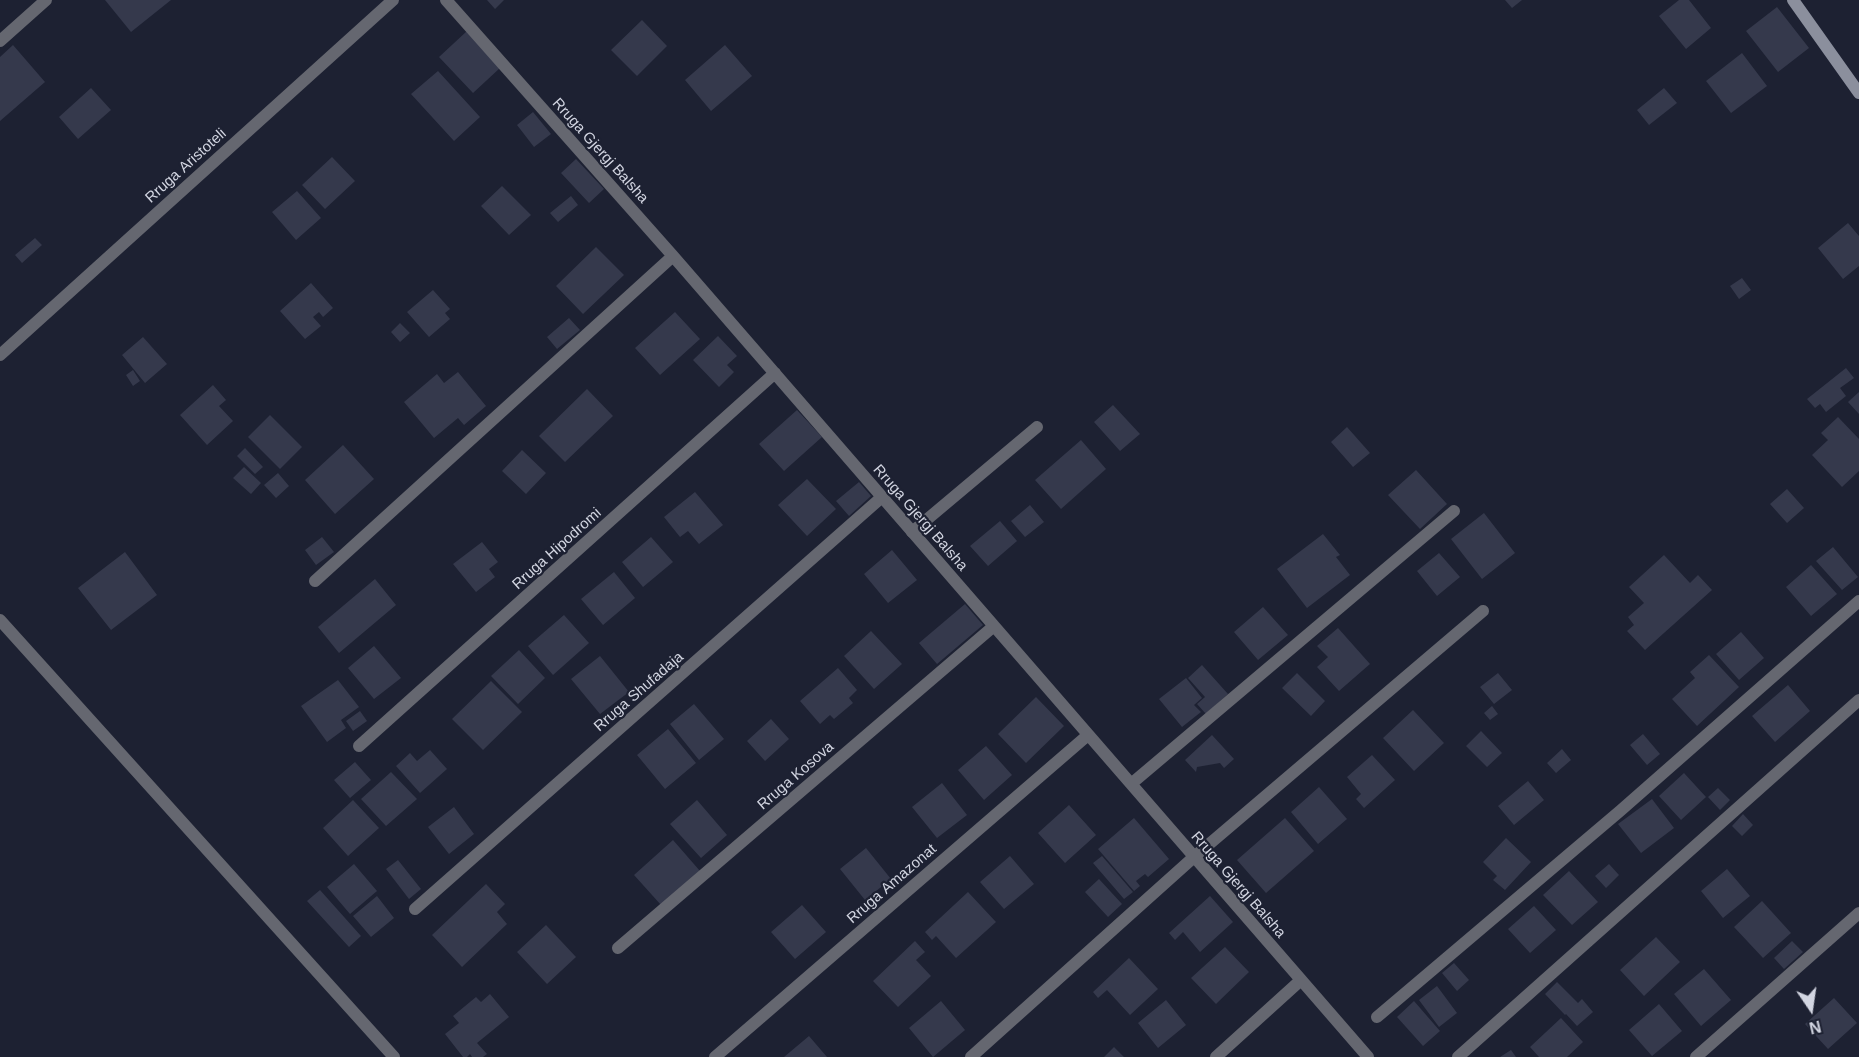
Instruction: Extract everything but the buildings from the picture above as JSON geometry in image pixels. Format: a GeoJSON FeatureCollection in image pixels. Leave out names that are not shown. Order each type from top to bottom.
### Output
{"type":"FeatureCollection","features":[{"type":"Feature","properties":{"kind":"main road"},"geometry":{"type":"LineString","coordinates":[[1793,0],[1859,93]]}},
{"type":"Feature","properties":{"kind":"street"},"geometry":{"type":"LineString","coordinates":[[0,42],[46,0]]}},
{"type":"Feature","properties":{"kind":"street","name":"Rruga Aristoteli"},"geometry":{"type":"LineString","coordinates":[[0,355],[393,0]]}},
{"type":"Feature","properties":{"kind":"street","name":"Rruga Gjergj Balsha"},"geometry":{"type":"LineString","coordinates":[[446,0],[673,256],[1368,1057]]}},
{"type":"Feature","properties":{"kind":"street"},"geometry":{"type":"LineString","coordinates":[[315,581],[673,256]]}},
{"type":"Feature","properties":{"kind":"street","name":"Rruga Hipodromi"},"geometry":{"type":"LineString","coordinates":[[359,746],[775,373]]}},
{"type":"Feature","properties":{"kind":"street"},"geometry":{"type":"LineString","coordinates":[[912,532],[1037,427]]}},
{"type":"Feature","properties":{"kind":"street","name":"Rruga Shufadaja"},"geometry":{"type":"LineString","coordinates":[[415,909],[882,497]]}},
{"type":"Feature","properties":{"kind":"street"},"geometry":{"type":"LineString","coordinates":[[1131,784],[1454,511]]}},
{"type":"Feature","properties":{"kind":"street"},"geometry":{"type":"LineString","coordinates":[[1377,1017],[1620,811],[1859,601]]}},
{"type":"Feature","properties":{"kind":"street"},"geometry":{"type":"LineString","coordinates":[[971,1057],[1194,857],[1484,611]]}},
{"type":"Feature","properties":{"kind":"street"},"geometry":{"type":"LineString","coordinates":[[0,620],[393,1057]]}},
{"type":"Feature","properties":{"kind":"street","name":"Rruga Kosova"},"geometry":{"type":"LineString","coordinates":[[618,948],[994,626]]}},
{"type":"Feature","properties":{"kind":"street"},"geometry":{"type":"LineString","coordinates":[[1458,1057],[1859,700]]}},
{"type":"Feature","properties":{"kind":"street","name":"Rruga Amazonat"},"geometry":{"type":"LineString","coordinates":[[715,1057],[1088,735]]}},
{"type":"Feature","properties":{"kind":"street"},"geometry":{"type":"LineString","coordinates":[[1696,1057],[1859,913]]}},
{"type":"Feature","properties":{"kind":"street"},"geometry":{"type":"LineString","coordinates":[[1216,1057],[1301,980]]}}]}
